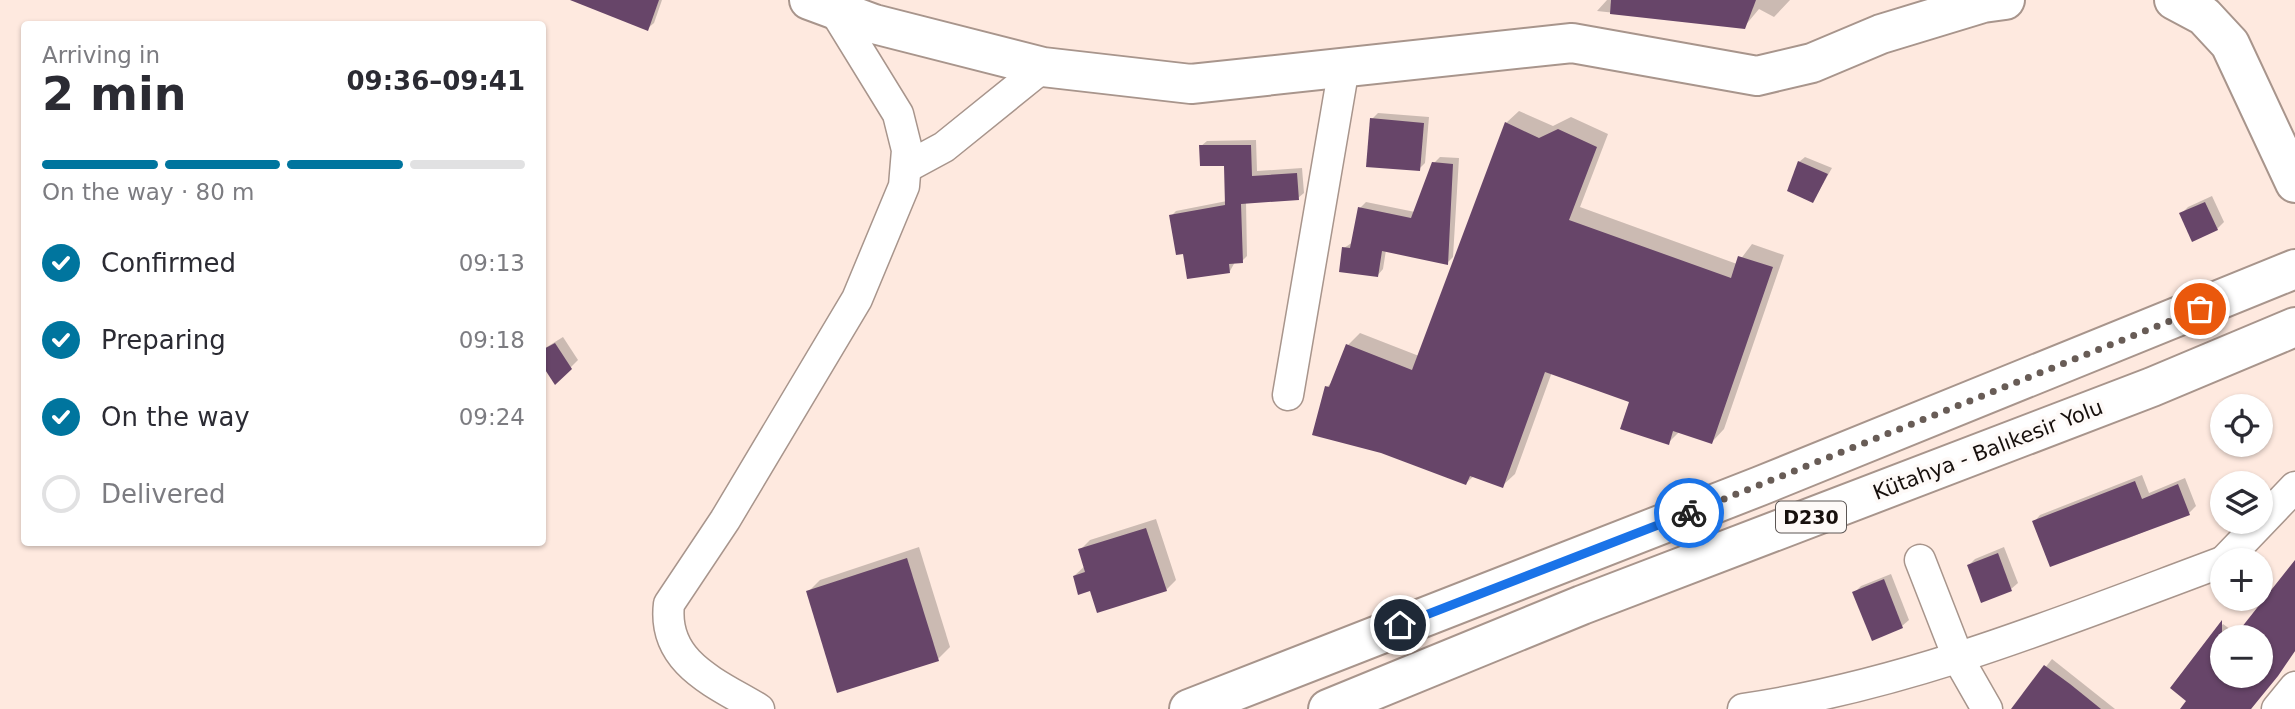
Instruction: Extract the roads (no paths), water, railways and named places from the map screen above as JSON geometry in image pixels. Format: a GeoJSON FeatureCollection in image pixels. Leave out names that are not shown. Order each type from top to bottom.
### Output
{"type":"FeatureCollection","features":[{"type":"Feature","properties":{"kind":"main road"},"geometry":{"type":"LineString","coordinates":[[822,5],[873,24],[1043,67],[1191,84],[1572,43],[1756,76],[1812,62],[1962,4],[2005,0]]}},
{"type":"Feature","properties":{"kind":"main road"},"geometry":{"type":"LineString","coordinates":[[2174,0],[2204,16],[2230,44],[2295,183]]}},
{"type":"Feature","properties":{"kind":"main road","name":"D230"},"geometry":{"type":"LineString","coordinates":[[1189,709],[1760,486],[2295,269]]}},
{"type":"Feature","properties":{"kind":"main road","name":"Kütahya - Balıkesir Yolu"},"geometry":{"type":"LineString","coordinates":[[1328,709],[1582,605],[2152,387],[2295,327]]}},
{"type":"Feature","properties":{"kind":"street"},"geometry":{"type":"LineString","coordinates":[[759,709],[692,669],[682,658],[669,630],[669,604],[725,520],[857,299],[898,205],[907,167],[904,132],[898,114],[822,5]]}},
{"type":"Feature","properties":{"kind":"street"},"geometry":{"type":"LineString","coordinates":[[907,167],[944,147],[1043,67]]}},
{"type":"Feature","properties":{"kind":"street"},"geometry":{"type":"LineString","coordinates":[[1289,395],[1344,68]]}},
{"type":"Feature","properties":{"kind":"street"},"geometry":{"type":"LineString","coordinates":[[2236,548],[2295,487]]}},
{"type":"Feature","properties":{"kind":"street"},"geometry":{"type":"LineString","coordinates":[[1920,559],[1959,660],[1987,709]]}},
{"type":"Feature","properties":{"kind":"street"},"geometry":{"type":"LineString","coordinates":[[1743,709],[1779,704],[1959,660],[2210,566]]}},
{"type":"Feature","properties":{"kind":"street"},"geometry":{"type":"LineString","coordinates":[[2277,709],[2295,687]]}}]}
